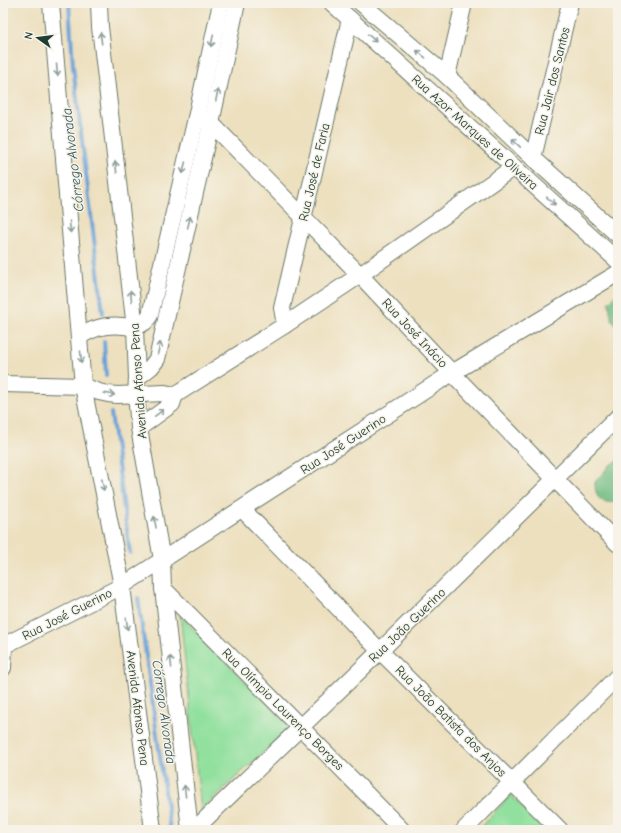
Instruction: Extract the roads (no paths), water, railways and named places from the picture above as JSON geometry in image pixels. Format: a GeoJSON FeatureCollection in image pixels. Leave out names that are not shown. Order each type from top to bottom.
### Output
{"type":"FeatureCollection","features":[{"type":"Feature","properties":{"kind":"street"},"geometry":{"type":"LineString","coordinates":[[51,3],[83,386]]}},
{"type":"Feature","properties":{"kind":"street","name":"Avenida Afonso Pena"},"geometry":{"type":"LineString","coordinates":[[99,3],[100,27],[135,328],[136,386],[139,428],[162,560],[163,588],[199,828]]}},
{"type":"Feature","properties":{"kind":"street"},"geometry":{"type":"LineString","coordinates":[[79,337],[86,332],[101,326],[124,326],[135,328],[145,322],[150,315],[196,118],[220,3]]}},
{"type":"Feature","properties":{"kind":"street"},"geometry":{"type":"LineString","coordinates":[[3,384],[83,386],[108,394],[127,395],[157,359],[237,3]]}},
{"type":"Feature","properties":{"kind":"street","name":"Rua Azor Marques de Oliveira"},"geometry":{"type":"LineString","coordinates":[[332,3],[618,261]]}},
{"type":"Feature","properties":{"kind":"street","name":"Rua Azor Marques de Oliveira"},"geometry":{"type":"LineString","coordinates":[[361,3],[447,76],[533,158],[618,235]]}},
{"type":"Feature","properties":{"kind":"street"},"geometry":{"type":"LineString","coordinates":[[447,76],[464,3]]}},
{"type":"Feature","properties":{"kind":"street","name":"Rua Jair dos Santos"},"geometry":{"type":"LineString","coordinates":[[533,158],[570,3]]}},
{"type":"Feature","properties":{"kind":"street","name":"Rua José de Faria"},"geometry":{"type":"LineString","coordinates":[[285,325],[282,308],[350,19]]}},
{"type":"Feature","properties":{"kind":"street"},"geometry":{"type":"LineString","coordinates":[[196,118],[211,123]]}},
{"type":"Feature","properties":{"kind":"street","name":"Rua José Inácio"},"geometry":{"type":"LineString","coordinates":[[211,123],[360,275],[452,373],[618,544]]}},
{"type":"Feature","properties":{"kind":"street"},"geometry":{"type":"LineString","coordinates":[[139,428],[172,404],[175,395],[360,275],[514,167]]}},
{"type":"Feature","properties":{"kind":"street","name":"Rua José Guerino"},"geometry":{"type":"LineString","coordinates":[[4,646],[122,586],[452,373],[618,273]]}},
{"type":"Feature","properties":{"kind":"street","name":"Avenida Afonso Pena"},"geometry":{"type":"LineString","coordinates":[[83,386],[122,586],[153,830]]}},
{"type":"Feature","properties":{"kind":"street"},"geometry":{"type":"LineString","coordinates":[[136,386],[175,395]]}},
{"type":"Feature","properties":{"kind":"street","name":"Rua João Guerino"},"geometry":{"type":"LineString","coordinates":[[199,828],[618,417]]}},
{"type":"Feature","properties":{"kind":"street","name":"Rua João Batista dos Anjos"},"geometry":{"type":"LineString","coordinates":[[242,509],[380,651],[560,830]]}},
{"type":"Feature","properties":{"kind":"street","name":"Rua Olímpio Lourenço Borges"},"geometry":{"type":"LineString","coordinates":[[163,588],[402,830]]}},
{"type":"Feature","properties":{"kind":"street"},"geometry":{"type":"LineString","coordinates":[[3,668],[4,646]]}},
{"type":"Feature","properties":{"kind":"street"},"geometry":{"type":"LineString","coordinates":[[464,830],[618,676]]}},
{"type":"Feature","properties":{"kind":"waterway","name":"Córrego Alvorada"},"geometry":{"type":"LineString","coordinates":[[69,3],[73,66],[103,313]]}},
{"type":"Feature","properties":{"kind":"waterway","name":"Córrego Alvorada"},"geometry":{"type":"LineString","coordinates":[[104,341],[106,375]]}},
{"type":"Feature","properties":{"kind":"waterway","name":"Córrego Alvorada"},"geometry":{"type":"LineString","coordinates":[[111,413],[130,553]]}},
{"type":"Feature","properties":{"kind":"waterway","name":"Córrego Alvorada"},"geometry":{"type":"LineString","coordinates":[[138,598],[170,829]]}}]}
